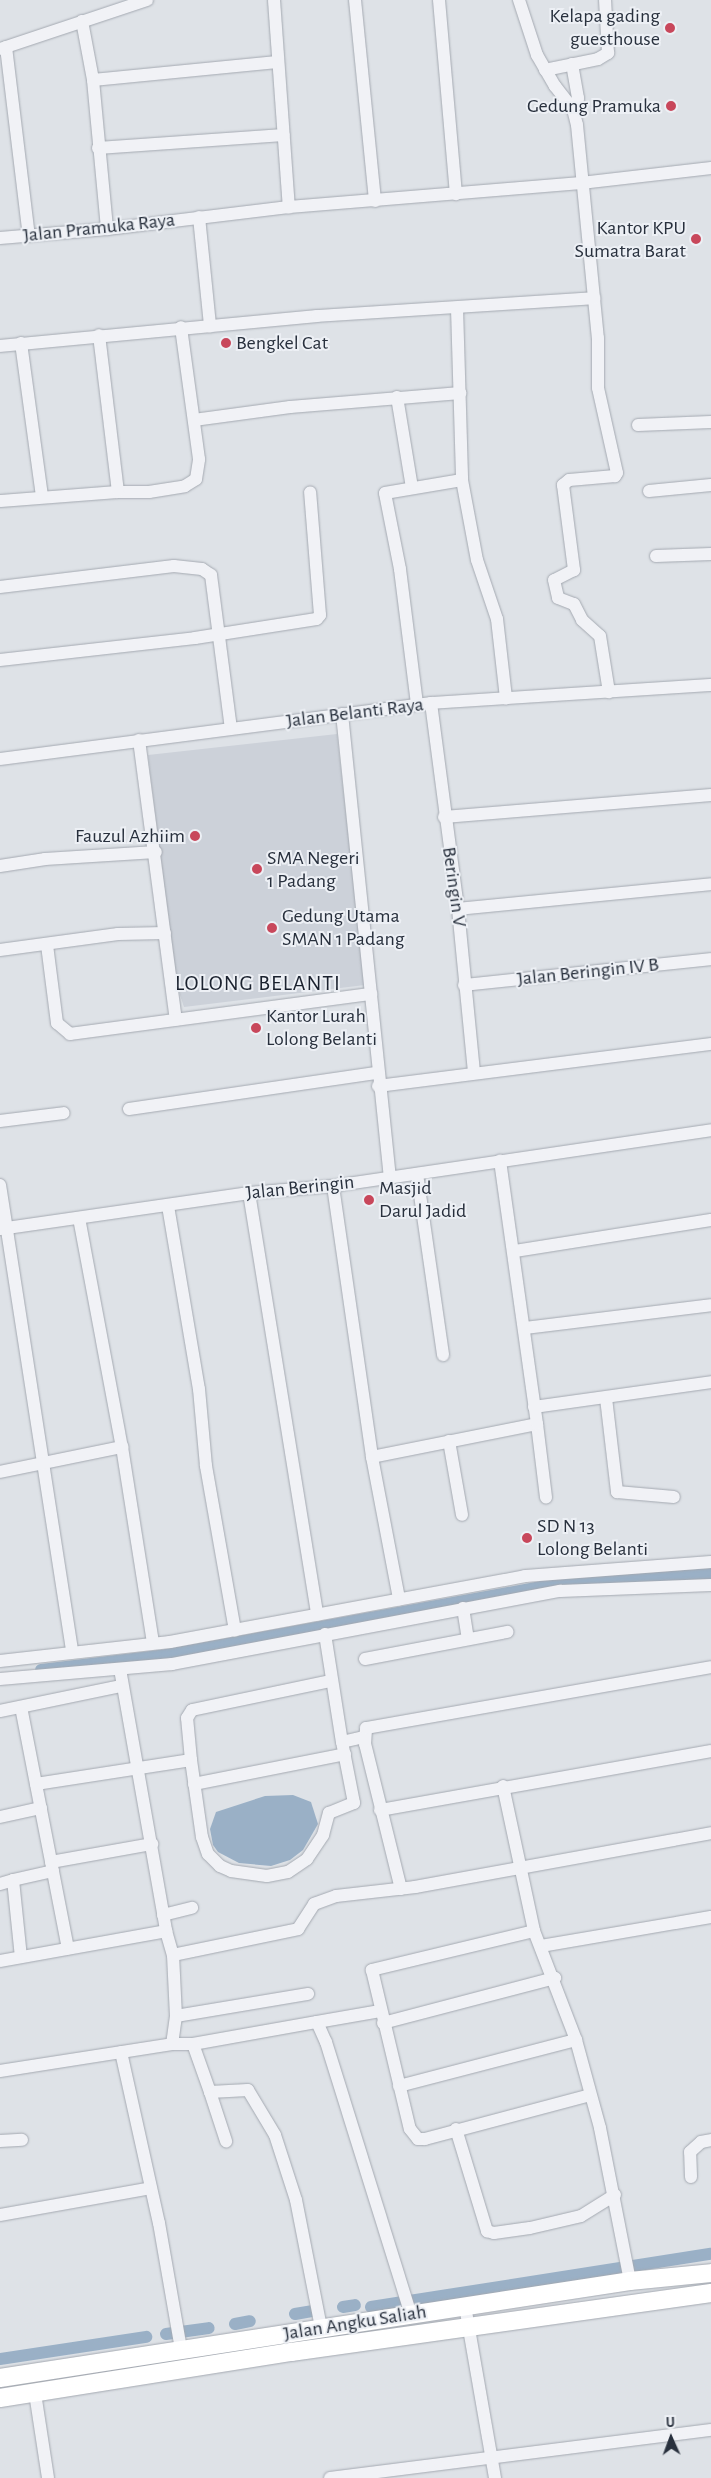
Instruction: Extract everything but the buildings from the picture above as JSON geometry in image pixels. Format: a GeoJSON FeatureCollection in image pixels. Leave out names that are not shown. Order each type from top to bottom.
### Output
{"type":"FeatureCollection","features":[{"type":"Feature","properties":{"kind":"main road","name":"Jalan Angku Saliah"},"geometry":{"type":"LineString","coordinates":[[0,2378],[180,2337],[320,2322],[409,2305],[465,2306],[630,2278],[711,2273]]}},
{"type":"Feature","properties":{"kind":"main road","name":"Jalan Angku Saliah"},"geometry":{"type":"LineString","coordinates":[[0,2398],[468,2327],[711,2293]]}},
{"type":"Feature","properties":{"kind":"street"},"geometry":{"type":"LineString","coordinates":[[29,236],[3,48],[131,2],[146,0]]}},
{"type":"Feature","properties":{"kind":"street"},"geometry":{"type":"LineString","coordinates":[[274,0],[289,207]]}},
{"type":"Feature","properties":{"kind":"street"},"geometry":{"type":"LineString","coordinates":[[355,0],[375,201]]}},
{"type":"Feature","properties":{"kind":"street"},"geometry":{"type":"LineString","coordinates":[[439,0],[456,194]]}},
{"type":"Feature","properties":{"kind":"street"},"geometry":{"type":"LineString","coordinates":[[519,0],[529,36],[545,70],[574,109]]}},
{"type":"Feature","properties":{"kind":"street"},"geometry":{"type":"LineString","coordinates":[[545,70],[598,59],[608,53],[605,0]]}},
{"type":"Feature","properties":{"kind":"street"},"geometry":{"type":"LineString","coordinates":[[82,21],[92,80],[107,229]]}},
{"type":"Feature","properties":{"kind":"street"},"geometry":{"type":"LineString","coordinates":[[92,80],[277,62]]}},
{"type":"Feature","properties":{"kind":"street"},"geometry":{"type":"LineString","coordinates":[[572,64],[578,98],[574,109],[594,298],[598,388],[617,473],[615,476],[569,480],[563,486],[574,570],[554,580],[558,598],[574,604],[582,620],[600,636],[609,692]]}},
{"type":"Feature","properties":{"kind":"street"},"geometry":{"type":"LineString","coordinates":[[98,148],[284,135]]}},
{"type":"Feature","properties":{"kind":"street","name":"Jalan Pramuka Raya"},"geometry":{"type":"LineString","coordinates":[[0,238],[107,229],[199,216],[289,207],[581,183],[711,168]]}},
{"type":"Feature","properties":{"kind":"street"},"geometry":{"type":"LineString","coordinates":[[199,216],[210,326]]}},
{"type":"Feature","properties":{"kind":"street"},"geometry":{"type":"LineString","coordinates":[[0,346],[181,328],[594,298]]}},
{"type":"Feature","properties":{"kind":"street"},"geometry":{"type":"LineString","coordinates":[[457,308],[462,480],[477,560],[497,618],[506,698]]}},
{"type":"Feature","properties":{"kind":"street"},"geometry":{"type":"LineString","coordinates":[[0,501],[118,492],[149,492],[185,486],[196,479],[199,459],[181,328]]}},
{"type":"Feature","properties":{"kind":"street"},"geometry":{"type":"LineString","coordinates":[[99,335],[118,492]]}},
{"type":"Feature","properties":{"kind":"street"},"geometry":{"type":"LineString","coordinates":[[21,343],[42,497]]}},
{"type":"Feature","properties":{"kind":"street"},"geometry":{"type":"LineString","coordinates":[[194,420],[397,397],[460,393]]}},
{"type":"Feature","properties":{"kind":"street"},"geometry":{"type":"LineString","coordinates":[[397,397],[412,488]]}},
{"type":"Feature","properties":{"kind":"street"},"geometry":{"type":"LineString","coordinates":[[638,425],[711,422]]}},
{"type":"Feature","properties":{"kind":"street"},"geometry":{"type":"LineString","coordinates":[[417,704],[400,569],[384,496],[387,491],[462,480]]}},
{"type":"Feature","properties":{"kind":"street"},"geometry":{"type":"LineString","coordinates":[[649,491],[711,485]]}},
{"type":"Feature","properties":{"kind":"street"},"geometry":{"type":"LineString","coordinates":[[0,660],[312,621],[320,614],[310,492]]}},
{"type":"Feature","properties":{"kind":"street"},"geometry":{"type":"LineString","coordinates":[[656,556],[711,554]]}},
{"type":"Feature","properties":{"kind":"street"},"geometry":{"type":"LineString","coordinates":[[0,587],[188,566],[211,575],[232,728]]}},
{"type":"Feature","properties":{"kind":"street","name":"Jalan Belanti Raya"},"geometry":{"type":"LineString","coordinates":[[0,759],[417,704],[711,685]]}},
{"type":"Feature","properties":{"kind":"street","name":"Beringin V"},"geometry":{"type":"LineString","coordinates":[[431,703],[444,817],[458,909],[474,1072]]}},
{"type":"Feature","properties":{"kind":"street"},"geometry":{"type":"LineString","coordinates":[[342,714],[371,994],[378,1086],[390,1177]]}},
{"type":"Feature","properties":{"kind":"street"},"geometry":{"type":"LineString","coordinates":[[139,740],[156,852],[176,1020]]}},
{"type":"Feature","properties":{"kind":"street"},"geometry":{"type":"LineString","coordinates":[[444,817],[711,795]]}},
{"type":"Feature","properties":{"kind":"street"},"geometry":{"type":"LineString","coordinates":[[0,866],[45,858],[156,852]]}},
{"type":"Feature","properties":{"kind":"street"},"geometry":{"type":"LineString","coordinates":[[458,909],[711,884]]}},
{"type":"Feature","properties":{"kind":"street"},"geometry":{"type":"LineString","coordinates":[[0,950],[118,934],[165,933]]}},
{"type":"Feature","properties":{"kind":"street"},"geometry":{"type":"LineString","coordinates":[[47,945],[53,1004],[57,1023],[64,1032],[70,1034],[371,994]]}},
{"type":"Feature","properties":{"kind":"street","name":"Jalan Beringin IV B"},"geometry":{"type":"LineString","coordinates":[[464,985],[711,959]]}},
{"type":"Feature","properties":{"kind":"street"},"geometry":{"type":"LineString","coordinates":[[378,1086],[474,1072],[711,1044]]}},
{"type":"Feature","properties":{"kind":"street"},"geometry":{"type":"LineString","coordinates":[[129,1110],[377,1073]]}},
{"type":"Feature","properties":{"kind":"street"},"geometry":{"type":"LineString","coordinates":[[0,1121],[64,1113]]}},
{"type":"Feature","properties":{"kind":"street","name":"Jalan Beringin"},"geometry":{"type":"LineString","coordinates":[[4,1228],[249,1193],[333,1186],[711,1130]]}},
{"type":"Feature","properties":{"kind":"street"},"geometry":{"type":"LineString","coordinates":[[500,1161],[515,1251],[546,1497]]}},
{"type":"Feature","properties":{"kind":"street"},"geometry":{"type":"LineString","coordinates":[[417,1174],[443,1355]]}},
{"type":"Feature","properties":{"kind":"street"},"geometry":{"type":"LineString","coordinates":[[0,1185],[4,1228],[72,1652]]}},
{"type":"Feature","properties":{"kind":"street"},"geometry":{"type":"LineString","coordinates":[[333,1186],[372,1457],[399,1598]]}},
{"type":"Feature","properties":{"kind":"street"},"geometry":{"type":"LineString","coordinates":[[249,1193],[317,1615]]}},
{"type":"Feature","properties":{"kind":"street"},"geometry":{"type":"LineString","coordinates":[[168,1206],[199,1389],[206,1466],[235,1630]]}},
{"type":"Feature","properties":{"kind":"street"},"geometry":{"type":"LineString","coordinates":[[79,1218],[122,1447],[153,1643]]}},
{"type":"Feature","properties":{"kind":"street"},"geometry":{"type":"LineString","coordinates":[[515,1251],[711,1220]]}},
{"type":"Feature","properties":{"kind":"street"},"geometry":{"type":"LineString","coordinates":[[525,1328],[711,1305]]}},
{"type":"Feature","properties":{"kind":"street"},"geometry":{"type":"LineString","coordinates":[[534,1407],[711,1382]]}},
{"type":"Feature","properties":{"kind":"street"},"geometry":{"type":"LineString","coordinates":[[606,1398],[617,1492],[674,1497]]}},
{"type":"Feature","properties":{"kind":"street"},"geometry":{"type":"LineString","coordinates":[[372,1457],[537,1424]]}},
{"type":"Feature","properties":{"kind":"street"},"geometry":{"type":"LineString","coordinates":[[450,1441],[462,1514]]}},
{"type":"Feature","properties":{"kind":"street"},"geometry":{"type":"LineString","coordinates":[[0,1472],[42,1465],[122,1447]]}},
{"type":"Feature","properties":{"kind":"street"},"geometry":{"type":"LineString","coordinates":[[0,1660],[153,1643],[171,1654],[325,1634],[478,1604],[560,1591],[709,1584],[708,1564],[535,1575],[474,1587],[399,1598],[235,1630],[171,1654],[120,1668],[0,1680]]}},
{"type":"Feature","properties":{"kind":"street"},"geometry":{"type":"LineString","coordinates":[[474,1587],[478,1604]]}},
{"type":"Feature","properties":{"kind":"street"},"geometry":{"type":"LineString","coordinates":[[463,1608],[468,1638]]}},
{"type":"Feature","properties":{"kind":"street"},"geometry":{"type":"LineString","coordinates":[[365,1659],[507,1632]]}},
{"type":"Feature","properties":{"kind":"street"},"geometry":{"type":"LineString","coordinates":[[325,1634],[330,1680],[354,1803],[331,1811],[314,1851],[293,1870],[279,1874],[250,1876],[230,1871],[214,1861],[202,1837],[187,1718],[192,1710],[330,1680]]}},
{"type":"Feature","properties":{"kind":"street"},"geometry":{"type":"LineString","coordinates":[[194,1784],[344,1748],[364,1737],[370,1726],[711,1667]]}},
{"type":"Feature","properties":{"kind":"street"},"geometry":{"type":"LineString","coordinates":[[120,1668],[121,1686],[152,1844],[163,1915],[173,1954],[176,2016],[172,2044]]}},
{"type":"Feature","properties":{"kind":"street"},"geometry":{"type":"LineString","coordinates":[[0,1711],[121,1686]]}},
{"type":"Feature","properties":{"kind":"street"},"geometry":{"type":"LineString","coordinates":[[21,1707],[68,1948]]}},
{"type":"Feature","properties":{"kind":"street"},"geometry":{"type":"LineString","coordinates":[[364,1737],[380,1810],[401,1889]]}},
{"type":"Feature","properties":{"kind":"street"},"geometry":{"type":"LineString","coordinates":[[380,1810],[503,1786],[711,1751]]}},
{"type":"Feature","properties":{"kind":"street"},"geometry":{"type":"LineString","coordinates":[[36,1784],[191,1760]]}},
{"type":"Feature","properties":{"kind":"street"},"geometry":{"type":"LineString","coordinates":[[503,1786],[534,1931],[555,1978],[576,2040],[615,2195],[630,2278]]}},
{"type":"Feature","properties":{"kind":"street"},"geometry":{"type":"LineString","coordinates":[[0,1817],[41,1808]]}},
{"type":"Feature","properties":{"kind":"street"},"geometry":{"type":"LineString","coordinates":[[173,1954],[298,1928],[319,1900],[401,1889],[519,1866],[711,1833]]}},
{"type":"Feature","properties":{"kind":"street"},"geometry":{"type":"LineString","coordinates":[[0,1884],[52,1867],[152,1844]]}},
{"type":"Feature","properties":{"kind":"street"},"geometry":{"type":"LineString","coordinates":[[13,1880],[21,1957]]}},
{"type":"Feature","properties":{"kind":"street"},"geometry":{"type":"LineString","coordinates":[[163,1915],[192,1908]]}},
{"type":"Feature","properties":{"kind":"street"},"geometry":{"type":"LineString","coordinates":[[541,1946],[711,1917]]}},
{"type":"Feature","properties":{"kind":"street"},"geometry":{"type":"LineString","coordinates":[[0,1961],[166,1931]]}},
{"type":"Feature","properties":{"kind":"street"},"geometry":{"type":"LineString","coordinates":[[534,1931],[374,1968],[371,1975],[410,2129],[418,2139],[590,2095]]}},
{"type":"Feature","properties":{"kind":"street"},"geometry":{"type":"LineString","coordinates":[[0,2070],[172,2044],[192,2044],[317,2022],[381,2017],[555,1978]]}},
{"type":"Feature","properties":{"kind":"street"},"geometry":{"type":"LineString","coordinates":[[176,2016],[308,1994]]}},
{"type":"Feature","properties":{"kind":"street"},"geometry":{"type":"LineString","coordinates":[[317,2022],[326,2042],[409,2305]]}},
{"type":"Feature","properties":{"kind":"street"},"geometry":{"type":"LineString","coordinates":[[399,2086],[576,2040]]}},
{"type":"Feature","properties":{"kind":"street"},"geometry":{"type":"LineString","coordinates":[[192,2044],[226,2141]]}},
{"type":"Feature","properties":{"kind":"street"},"geometry":{"type":"LineString","coordinates":[[121,2052],[151,2188],[180,2337]]}},
{"type":"Feature","properties":{"kind":"street"},"geometry":{"type":"LineString","coordinates":[[210,2092],[248,2090],[274,2135],[296,2200],[320,2322]]}},
{"type":"Feature","properties":{"kind":"street"},"geometry":{"type":"LineString","coordinates":[[456,2129],[487,2231],[494,2233],[512,2231],[581,2216],[615,2195]]}},
{"type":"Feature","properties":{"kind":"street"},"geometry":{"type":"LineString","coordinates":[[0,2141],[22,2140]]}},
{"type":"Feature","properties":{"kind":"street"},"geometry":{"type":"LineString","coordinates":[[691,2177],[690,2152],[701,2142],[711,2140]]}},
{"type":"Feature","properties":{"kind":"street"},"geometry":{"type":"LineString","coordinates":[[0,2215],[151,2188]]}},
{"type":"Feature","properties":{"kind":"street"},"geometry":{"type":"LineString","coordinates":[[465,2306],[495,2478]]}},
{"type":"Feature","properties":{"kind":"street"},"geometry":{"type":"LineString","coordinates":[[35,2393],[48,2478]]}},
{"type":"Feature","properties":{"kind":"street"},"geometry":{"type":"LineString","coordinates":[[330,2478],[492,2456],[711,2430]]}},
{"type":"Feature","properties":{"kind":"shaded area","name":"SMA Negeri 1 Padang"},"geometry":{"type":"Polygon","coordinates":[[[337,734],[365,985],[184,1007],[176,983],[148,755],[337,734]]]}},
{"type":"Feature","properties":{"kind":"water"},"geometry":{"type":"Polygon","coordinates":[[[293,1795],[311,1802],[318,1824],[303,1850],[290,1860],[271,1866],[239,1863],[218,1852],[213,1845],[210,1829],[216,1812],[265,1796],[293,1795]]]}},
{"type":"Feature","properties":{"kind":"waterway"},"geometry":{"type":"LineString","coordinates":[[41,1670],[167,1655],[547,1586],[711,1574]]}},
{"type":"Feature","properties":{"kind":"waterway"},"geometry":{"type":"LineString","coordinates":[[371,2307],[711,2254]]}},
{"type":"Feature","properties":{"kind":"waterway"},"geometry":{"type":"LineString","coordinates":[[343,2307],[355,2305]]}},
{"type":"Feature","properties":{"kind":"waterway"},"geometry":{"type":"LineString","coordinates":[[295,2314],[312,2311]]}},
{"type":"Feature","properties":{"kind":"waterway"},"geometry":{"type":"LineString","coordinates":[[235,2324],[250,2321]]}},
{"type":"Feature","properties":{"kind":"waterway"},"geometry":{"type":"LineString","coordinates":[[166,2334],[209,2328]]}},
{"type":"Feature","properties":{"kind":"waterway"},"geometry":{"type":"LineString","coordinates":[[0,2359],[146,2337]]}},
{"type":"Feature","properties":{"kind":"place","name":"Kelapa gading guesthouse"},"geometry":{"type":"Point","coordinates":[670,28]}},
{"type":"Feature","properties":{"kind":"place","name":"Gedung Pramuka"},"geometry":{"type":"Point","coordinates":[671,106]}},
{"type":"Feature","properties":{"kind":"place","name":"Kantor KPU Sumatra Barat"},"geometry":{"type":"Point","coordinates":[696,239]}},
{"type":"Feature","properties":{"kind":"place","name":"Bengkel Cat"},"geometry":{"type":"Point","coordinates":[226,343]}},
{"type":"Feature","properties":{"kind":"place","name":"Fauzul Azhiim"},"geometry":{"type":"Point","coordinates":[195,836]}},
{"type":"Feature","properties":{"kind":"place","name":"SMA Negeri 1 Padang"},"geometry":{"type":"Point","coordinates":[257,869]}},
{"type":"Feature","properties":{"kind":"place","name":"Gedung Utama SMAN 1 Padang"},"geometry":{"type":"Point","coordinates":[272,928]}},
{"type":"Feature","properties":{"kind":"place","name":"Kantor Lurah Lolong Belanti"},"geometry":{"type":"Point","coordinates":[256,1028]}},
{"type":"Feature","properties":{"kind":"place","name":"Masjid Darul Jadid"},"geometry":{"type":"Point","coordinates":[369,1200]}},
{"type":"Feature","properties":{"kind":"place","name":"SD N 13 Lolong Belanti"},"geometry":{"type":"Point","coordinates":[527,1538]}},
{"type":"Feature","properties":{"kind":"district","name":"LOLONG BELANTI"},"geometry":{"type":"Point","coordinates":[258,984]}}]}
